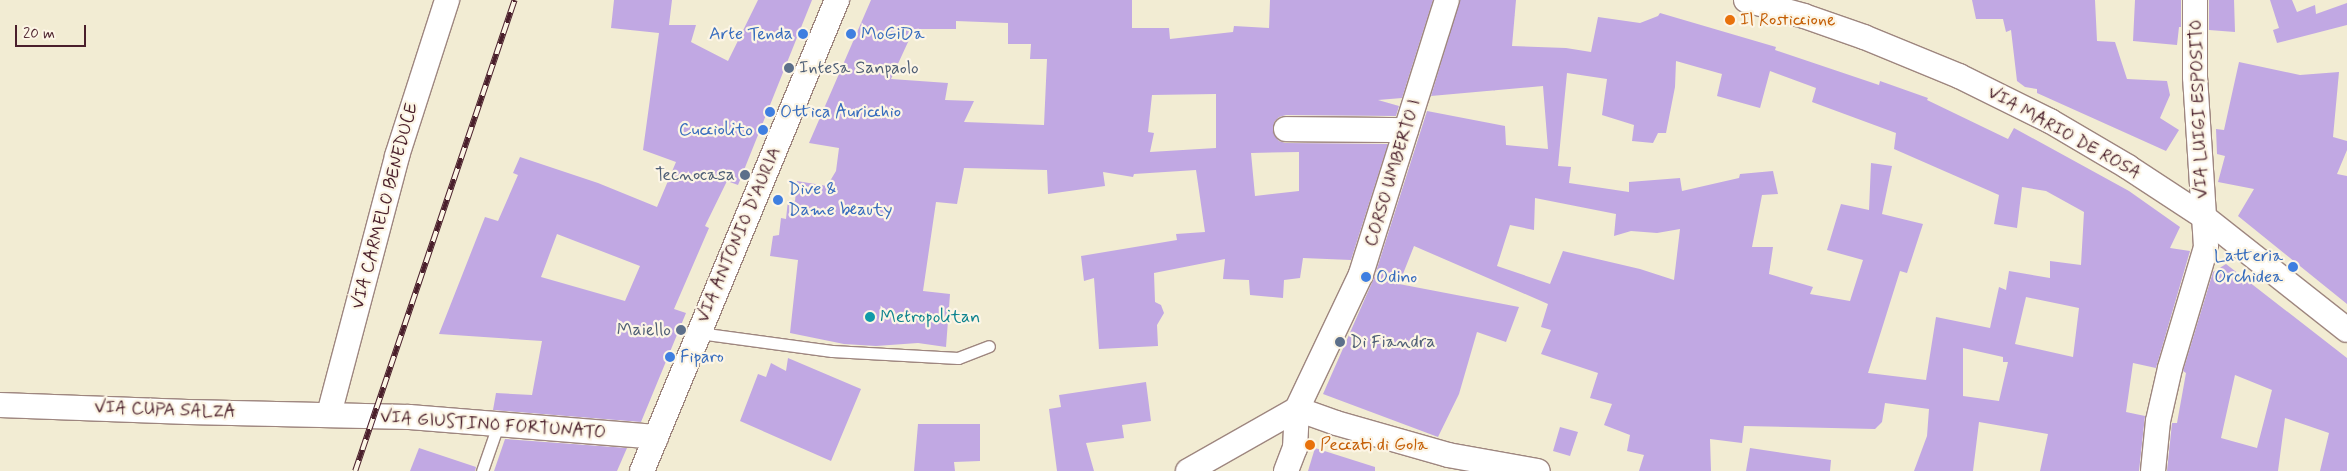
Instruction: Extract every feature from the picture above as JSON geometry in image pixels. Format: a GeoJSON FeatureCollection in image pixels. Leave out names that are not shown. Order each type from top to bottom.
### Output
{"type":"FeatureCollection","features":[{"type":"Feature","properties":{"kind":"street","name":"VIA CARMELO BENEDUCE"},"geometry":{"type":"LineString","coordinates":[[329,414],[397,156],[447,0]]}},
{"type":"Feature","properties":{"kind":"street","name":"VIA ANTONIO D'AURIA"},"geometry":{"type":"LineString","coordinates":[[642,471],[837,0]]}},
{"type":"Feature","properties":{"kind":"street","name":"CORSO UMBERTO I"},"geometry":{"type":"LineString","coordinates":[[1297,409],[1361,274],[1446,0]]}},
{"type":"Feature","properties":{"kind":"street","name":"VIA MARIO DE ROSA"},"geometry":{"type":"LineString","coordinates":[[1746,0],[1804,16],[1959,76],[2050,121],[2128,167],[2204,218],[2347,330]]}},
{"type":"Feature","properties":{"kind":"street","name":"VIA LUIGI ESPOSITO"},"geometry":{"type":"LineString","coordinates":[[2153,471],[2158,421],[2170,368],[2206,247],[2195,77],[2194,0]]}},
{"type":"Feature","properties":{"kind":"street"},"geometry":{"type":"LineString","coordinates":[[1286,129],[1406,130]]}},
{"type":"Feature","properties":{"kind":"street","name":"VIA CUPA SALZA"},"geometry":{"type":"LineString","coordinates":[[0,405],[188,412],[329,414]]}},
{"type":"Feature","properties":{"kind":"street"},"geometry":{"type":"LineString","coordinates":[[1286,471],[1295,448],[1297,409]]}},
{"type":"Feature","properties":{"kind":"street"},"geometry":{"type":"LineString","coordinates":[[1188,471],[1297,409],[1336,423],[1484,467],[1538,471]]}},
{"type":"Feature","properties":{"kind":"street","name":"VIA GIUSTINO FORTUNATO"},"geometry":{"type":"LineString","coordinates":[[329,414],[409,417],[656,437]]}},
{"type":"Feature","properties":{"kind":"lane"},"geometry":{"type":"LineString","coordinates":[[699,333],[832,351],[958,358],[989,346]]}},
{"type":"Feature","properties":{"kind":"lane"},"geometry":{"type":"LineString","coordinates":[[482,471],[498,425]]}},
{"type":"Feature","properties":{"kind":"building"},"geometry":{"type":"Polygon","coordinates":[[[614,0],[672,0],[669,25],[696,25],[691,42],[728,61],[758,0],[812,0],[738,185],[727,181],[705,226],[709,228],[674,309],[686,313],[641,422],[493,410],[496,393],[532,395],[542,341],[439,334],[485,217],[498,221],[518,175],[513,173],[520,157],[598,183],[657,207],[676,162],[643,150],[659,33],[611,28],[614,0]],[[557,234],[541,277],[625,301],[640,266],[557,234]]]}},
{"type":"Feature","properties":{"kind":"building"},"geometry":{"type":"Polygon","coordinates":[[[871,0],[1132,0],[1132,28],[1169,28],[1170,39],[1233,32],[1234,26],[1269,28],[1270,0],[1433,0],[1402,98],[1378,100],[1399,106],[1396,116],[1286,115],[1279,117],[1274,122],[1274,135],[1279,141],[1285,143],[1388,144],[1351,260],[1303,258],[1300,278],[1284,280],[1283,298],[1250,295],[1249,280],[1223,279],[1225,259],[1154,273],[1155,302],[1161,305],[1164,313],[1157,325],[1158,346],[1099,349],[1094,278],[1084,281],[1081,256],[1177,240],[1176,234],[1205,232],[1196,170],[1134,174],[1133,177],[1103,172],[1105,186],[1048,194],[1047,170],[964,168],[957,204],[936,202],[923,291],[950,294],[946,347],[918,343],[876,346],[844,344],[790,333],[798,260],[770,256],[773,236],[779,235],[781,218],[786,219],[788,200],[795,201],[797,181],[827,186],[836,171],[839,148],[809,143],[871,0]],[[956,21],[956,29],[914,29],[891,79],[948,83],[945,100],[974,101],[964,122],[1044,125],[1047,59],[1030,59],[1031,44],[1008,44],[1008,23],[956,21]],[[1216,94],[1152,95],[1148,132],[1154,133],[1150,152],[1216,148],[1216,94]],[[1299,152],[1251,153],[1255,196],[1299,191],[1299,152]]]}},
{"type":"Feature","properties":{"kind":"building"},"geometry":{"type":"Polygon","coordinates":[[[1460,0],[1516,0],[1512,46],[1566,48],[1591,52],[1598,17],[1640,23],[1658,16],[1660,13],[1776,47],[1775,50],[1879,85],[1880,81],[1928,98],[1927,100],[2008,139],[2014,128],[2129,191],[2180,227],[2170,248],[2190,251],[2156,368],[2133,363],[2126,412],[2145,416],[2139,471],[2040,471],[2048,434],[1979,422],[1973,471],[1914,471],[1927,436],[1929,409],[1885,403],[1882,422],[1875,429],[1744,426],[1742,443],[1710,439],[1711,471],[1639,471],[1644,455],[1627,451],[1630,435],[1604,425],[1612,404],[1590,398],[1598,373],[1541,354],[1551,330],[1541,327],[1548,304],[1414,246],[1399,284],[1519,307],[1506,342],[1477,332],[1459,394],[1438,437],[1323,394],[1374,278],[1427,111],[1505,126],[1506,145],[1548,149],[1543,86],[1431,96],[1460,0]],[[1676,61],[1675,87],[1666,133],[1658,133],[1653,143],[1632,141],[1634,125],[1602,115],[1607,79],[1567,73],[1558,166],[1571,167],[1569,183],[1629,192],[1629,182],[1680,178],[1682,191],[1739,178],[1740,174],[1773,171],[1778,194],[1762,195],[1752,247],[1773,247],[1769,274],[1813,287],[1810,294],[1850,301],[1863,260],[1827,250],[1841,204],[1869,210],[1871,163],[1892,166],[1882,214],[1923,224],[1907,273],[1900,271],[1868,373],[1926,380],[1936,317],[1990,328],[1999,287],[2006,290],[2009,271],[2050,278],[2050,261],[2081,265],[2084,212],[2046,191],[2022,187],[2017,228],[1994,224],[1999,195],[1894,149],[1896,133],[1812,102],[1816,88],[1770,71],[1760,108],[1717,96],[1722,74],[1676,61]],[[1535,198],[1534,230],[1510,225],[1497,266],[1550,284],[1563,251],[1640,269],[1674,280],[1680,229],[1657,233],[1631,231],[1614,236],[1616,214],[1535,198]],[[2026,297],[2015,344],[2073,357],[2079,308],[2026,297]],[[1963,348],[1963,396],[1999,401],[2008,362],[2003,362],[2003,357],[1963,348]]]}},
{"type":"Feature","properties":{"kind":"building"},"geometry":{"type":"Polygon","coordinates":[[[1972,0],[2095,0],[2097,41],[2115,42],[2127,79],[2167,81],[2170,95],[2160,118],[2179,130],[2166,151],[2037,93],[2037,89],[2025,87],[2017,81],[2011,30],[2006,32],[2003,19],[1976,19],[1972,0]]]}},
{"type":"Feature","properties":{"kind":"building"},"geometry":{"type":"Polygon","coordinates":[[[2135,0],[2181,0],[2181,27],[2179,27],[2177,45],[2133,41],[2135,0]]]}},
{"type":"Feature","properties":{"kind":"building"},"geometry":{"type":"Polygon","coordinates":[[[2209,0],[2234,0],[2235,32],[2209,30],[2209,0]]]}},
{"type":"Feature","properties":{"kind":"building"},"geometry":{"type":"Polygon","coordinates":[[[2270,0],[2292,0],[2297,12],[2315,5],[2316,14],[2347,3],[2347,25],[2277,43],[2273,30],[2279,28],[2270,0]]]}},
{"type":"Feature","properties":{"kind":"building"},"geometry":{"type":"Polygon","coordinates":[[[2239,62],[2300,75],[2339,72],[2333,137],[2347,141],[2347,150],[2337,174],[2347,176],[2347,304],[2238,216],[2254,189],[2218,182],[2225,156],[2217,154],[2216,129],[2224,130],[2239,62]]]}},
{"type":"Feature","properties":{"kind":"building"},"geometry":{"type":"Polygon","coordinates":[[[2226,264],[2347,358],[2347,471],[2320,471],[2329,433],[2285,418],[2278,471],[2167,471],[2172,423],[2177,423],[2186,373],[2183,371],[2213,272],[2226,264]],[[2235,375],[2221,438],[2257,448],[2272,390],[2235,375]]]}},
{"type":"Feature","properties":{"kind":"building"},"geometry":{"type":"Polygon","coordinates":[[[788,358],[861,389],[831,461],[740,421],[758,374],[766,377],[771,363],[786,371],[788,358]]]}},
{"type":"Feature","properties":{"kind":"building"},"geometry":{"type":"Polygon","coordinates":[[[1146,382],[1151,421],[1122,425],[1124,438],[1086,443],[1094,471],[1057,471],[1049,409],[1061,407],[1059,395],[1146,382]]]}},
{"type":"Feature","properties":{"kind":"building"},"geometry":{"type":"Polygon","coordinates":[[[918,424],[980,424],[980,461],[954,462],[955,471],[914,471],[918,424]]]}},
{"type":"Feature","properties":{"kind":"building"},"geometry":{"type":"Polygon","coordinates":[[[1560,427],[1578,432],[1570,456],[1553,451],[1560,427]]]}},
{"type":"Feature","properties":{"kind":"building"},"geometry":{"type":"Polygon","coordinates":[[[505,439],[627,448],[617,471],[494,471],[505,439]]]}},
{"type":"Feature","properties":{"kind":"building"},"geometry":{"type":"Polygon","coordinates":[[[419,448],[476,467],[475,471],[410,471],[419,448]]]}},
{"type":"Feature","properties":{"kind":"building"},"geometry":{"type":"Polygon","coordinates":[[[1315,448],[1375,467],[1375,471],[1308,471],[1315,448]]]}},
{"type":"Feature","properties":{"kind":"building"},"geometry":{"type":"Polygon","coordinates":[[[1750,448],[1831,460],[1830,471],[1746,471],[1750,448]]]}},
{"type":"Feature","properties":{"kind":"railway"},"geometry":{"type":"LineString","coordinates":[[355,471],[514,0]]}},
{"type":"Feature","properties":{"kind":"place","name":"Il Rosticcione"},"geometry":{"type":"Point","coordinates":[1730,20]}},
{"type":"Feature","properties":{"kind":"place","name":"Arte Tenda"},"geometry":{"type":"Point","coordinates":[803,34]}},
{"type":"Feature","properties":{"kind":"place","name":"MoGiDa"},"geometry":{"type":"Point","coordinates":[851,34]}},
{"type":"Feature","properties":{"kind":"place","name":"Intesa Sanpaolo"},"geometry":{"type":"Point","coordinates":[789,68]}},
{"type":"Feature","properties":{"kind":"place","name":"Ottica Auricchio"},"geometry":{"type":"Point","coordinates":[770,112]}},
{"type":"Feature","properties":{"kind":"place","name":"Cucciolito"},"geometry":{"type":"Point","coordinates":[763,130]}},
{"type":"Feature","properties":{"kind":"place","name":"Tecnocasa"},"geometry":{"type":"Point","coordinates":[745,175]}},
{"type":"Feature","properties":{"kind":"place","name":"Dive & Dame beauty"},"geometry":{"type":"Point","coordinates":[778,200]}},
{"type":"Feature","properties":{"kind":"place","name":"Latteria Orchidea"},"geometry":{"type":"Point","coordinates":[2293,267]}},
{"type":"Feature","properties":{"kind":"place","name":"Odino"},"geometry":{"type":"Point","coordinates":[1366,277]}},
{"type":"Feature","properties":{"kind":"place","name":"Metropolitan"},"geometry":{"type":"Point","coordinates":[870,317]}},
{"type":"Feature","properties":{"kind":"place","name":"Maiello"},"geometry":{"type":"Point","coordinates":[681,330]}},
{"type":"Feature","properties":{"kind":"place","name":"Di Fiandra"},"geometry":{"type":"Point","coordinates":[1340,342]}},
{"type":"Feature","properties":{"kind":"place","name":"Fiparo"},"geometry":{"type":"Point","coordinates":[670,357]}},
{"type":"Feature","properties":{"kind":"place","name":"Peccati di Gola"},"geometry":{"type":"Point","coordinates":[1310,445]}}]}
